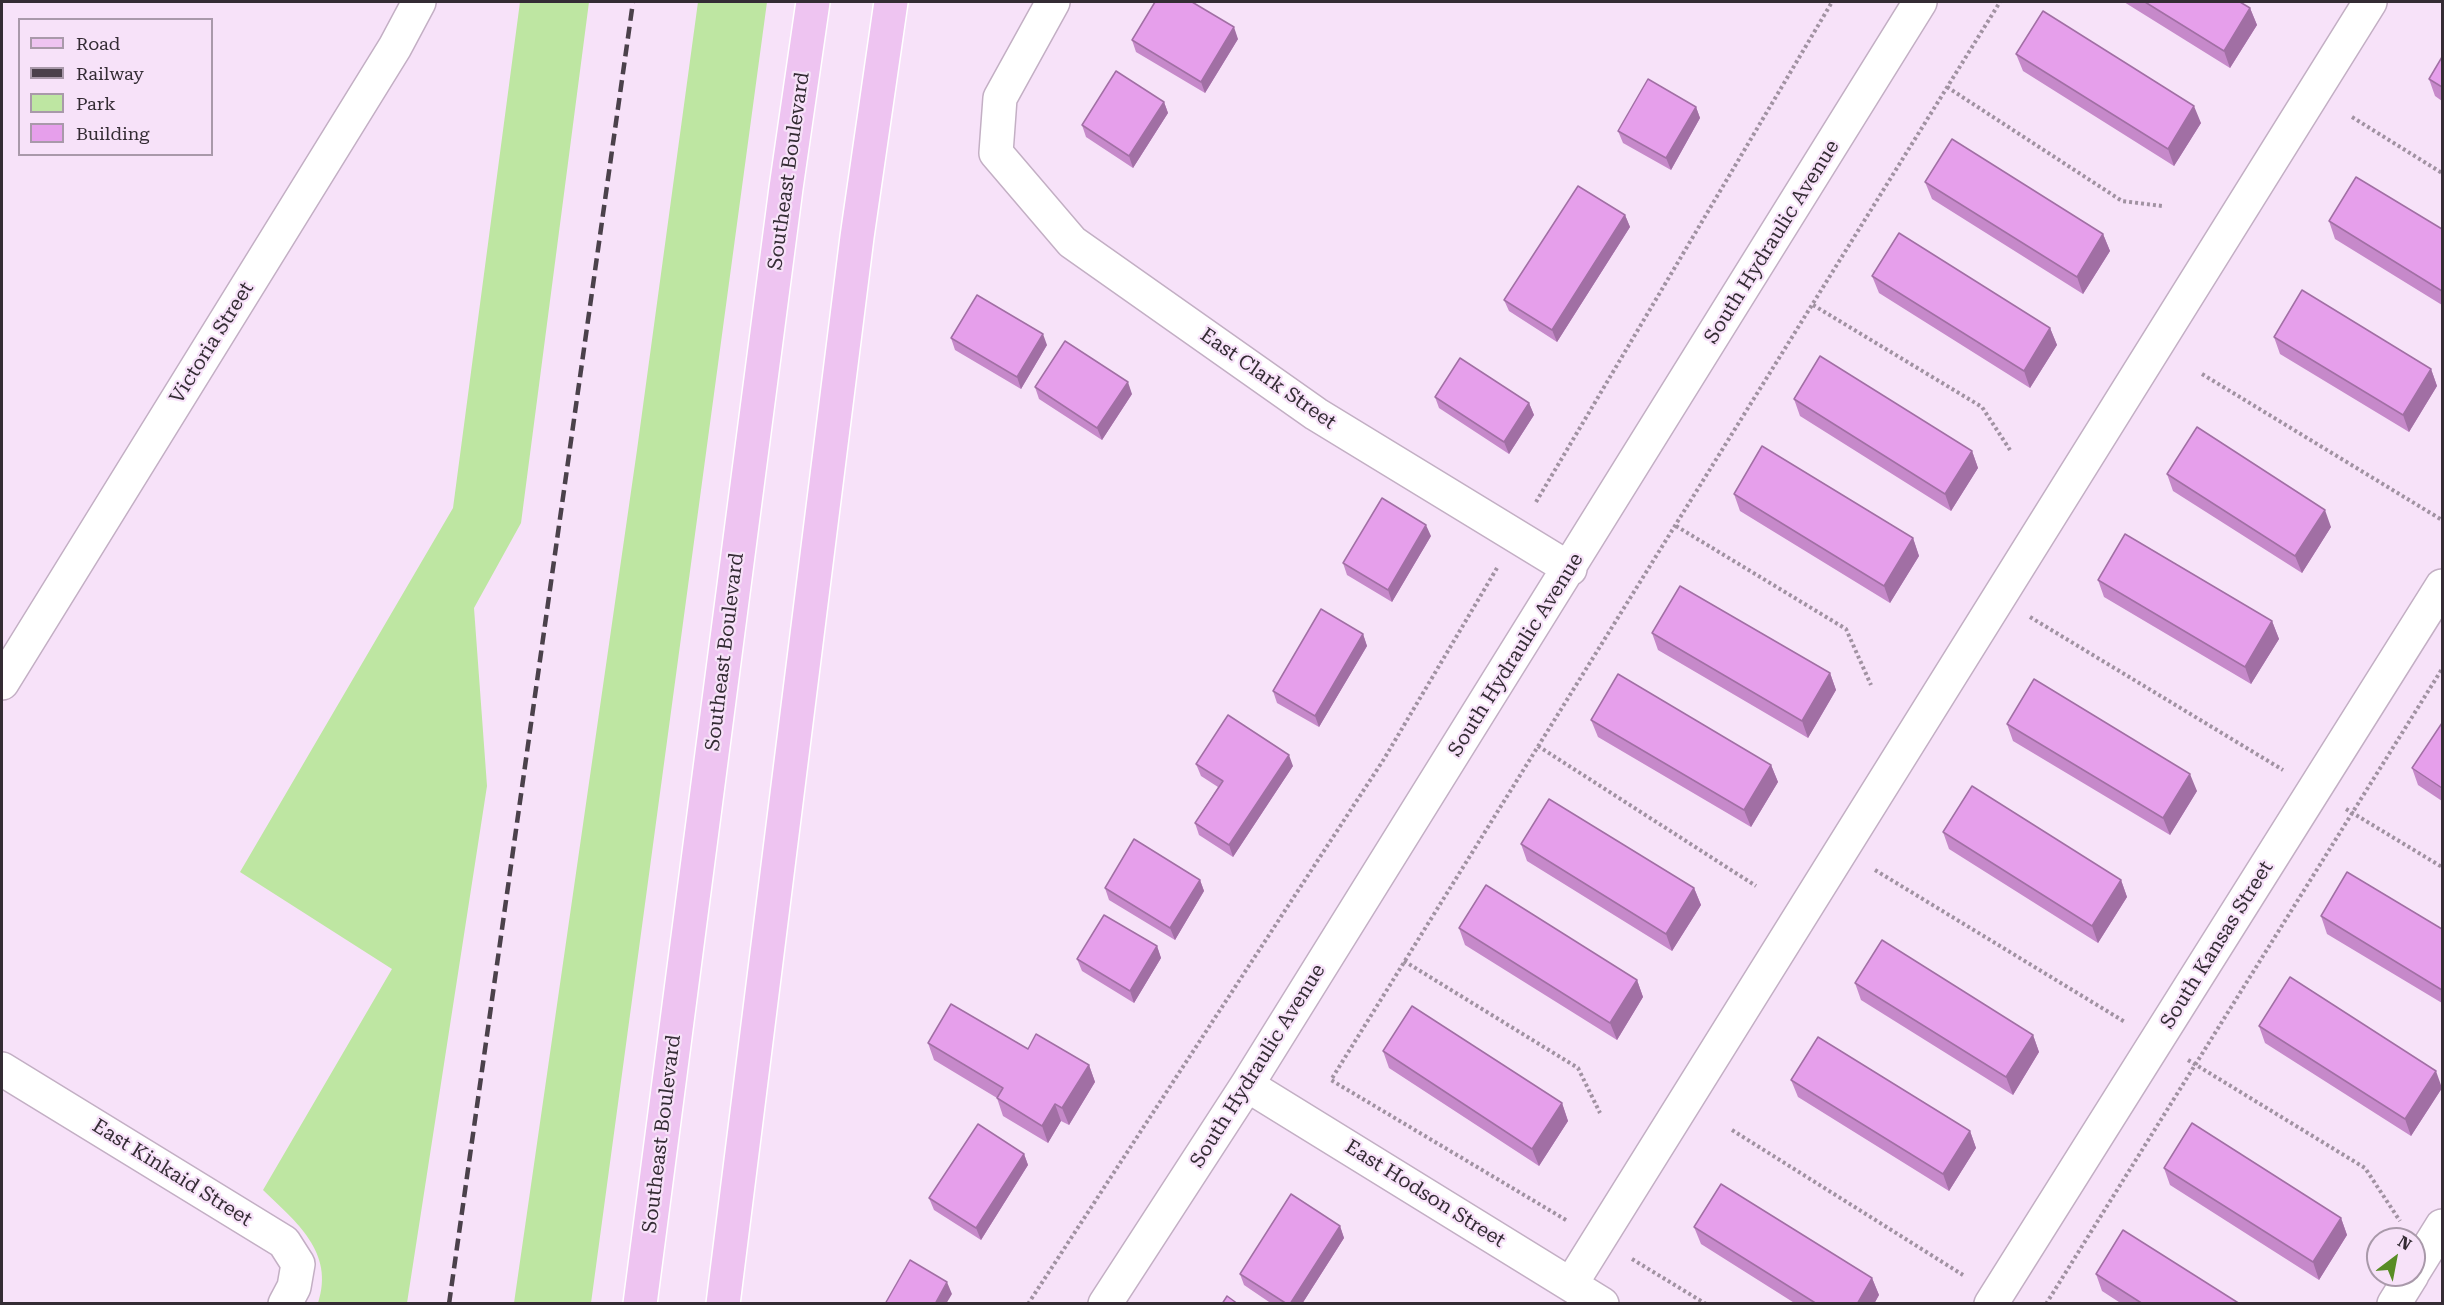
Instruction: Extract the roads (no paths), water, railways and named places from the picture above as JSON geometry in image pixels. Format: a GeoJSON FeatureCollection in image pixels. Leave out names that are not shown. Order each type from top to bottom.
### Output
{"type":"FeatureCollection","features":[{"type":"Feature","properties":{"kind":"main road","name":"Southeast Boulevard"},"geometry":{"type":"LineString","coordinates":[[640,1304],[784,200],[813,2]]}},
{"type":"Feature","properties":{"kind":"main road"},"geometry":{"type":"LineString","coordinates":[[723,1304],[857,237],[891,2]]}},
{"type":"Feature","properties":{"kind":"street","name":"Victoria Street"},"geometry":{"type":"LineString","coordinates":[[2,683],[389,57],[419,2]]}},
{"type":"Feature","properties":{"kind":"street","name":"East Clark Street"},"geometry":{"type":"LineString","coordinates":[[1053,2],[1000,98],[996,153],[1072,242],[1316,414],[1570,569]]}},
{"type":"Feature","properties":{"kind":"street","name":"South Hydraulic Avenue"},"geometry":{"type":"LineString","coordinates":[[1105,1304],[1247,1085],[1570,569],[1920,2]]}},
{"type":"Feature","properties":{"kind":"street"},"geometry":{"type":"LineString","coordinates":[[1571,1284],[2370,2]]}},
{"type":"Feature","properties":{"kind":"street","name":"South Kansas Street"},"geometry":{"type":"LineString","coordinates":[[1993,1299],[2442,586]]}},
{"type":"Feature","properties":{"kind":"street","name":"East Kinkaid Street"},"geometry":{"type":"LineString","coordinates":[[2,1069],[284,1242],[298,1264],[294,1287],[285,1304]]}},
{"type":"Feature","properties":{"kind":"street","name":"East Hodson Street"},"geometry":{"type":"LineString","coordinates":[[1247,1085],[1602,1304]]}},
{"type":"Feature","properties":{"kind":"street"},"geometry":{"type":"LineString","coordinates":[[2426,1252],[2442,1226]]}},
{"type":"Feature","properties":{"kind":"street"},"geometry":{"type":"LineString","coordinates":[[2394,1304],[2404,1287]]}},
{"type":"Feature","properties":{"kind":"railway"},"geometry":{"type":"LineString","coordinates":[[449,1304],[633,2]]}}]}
